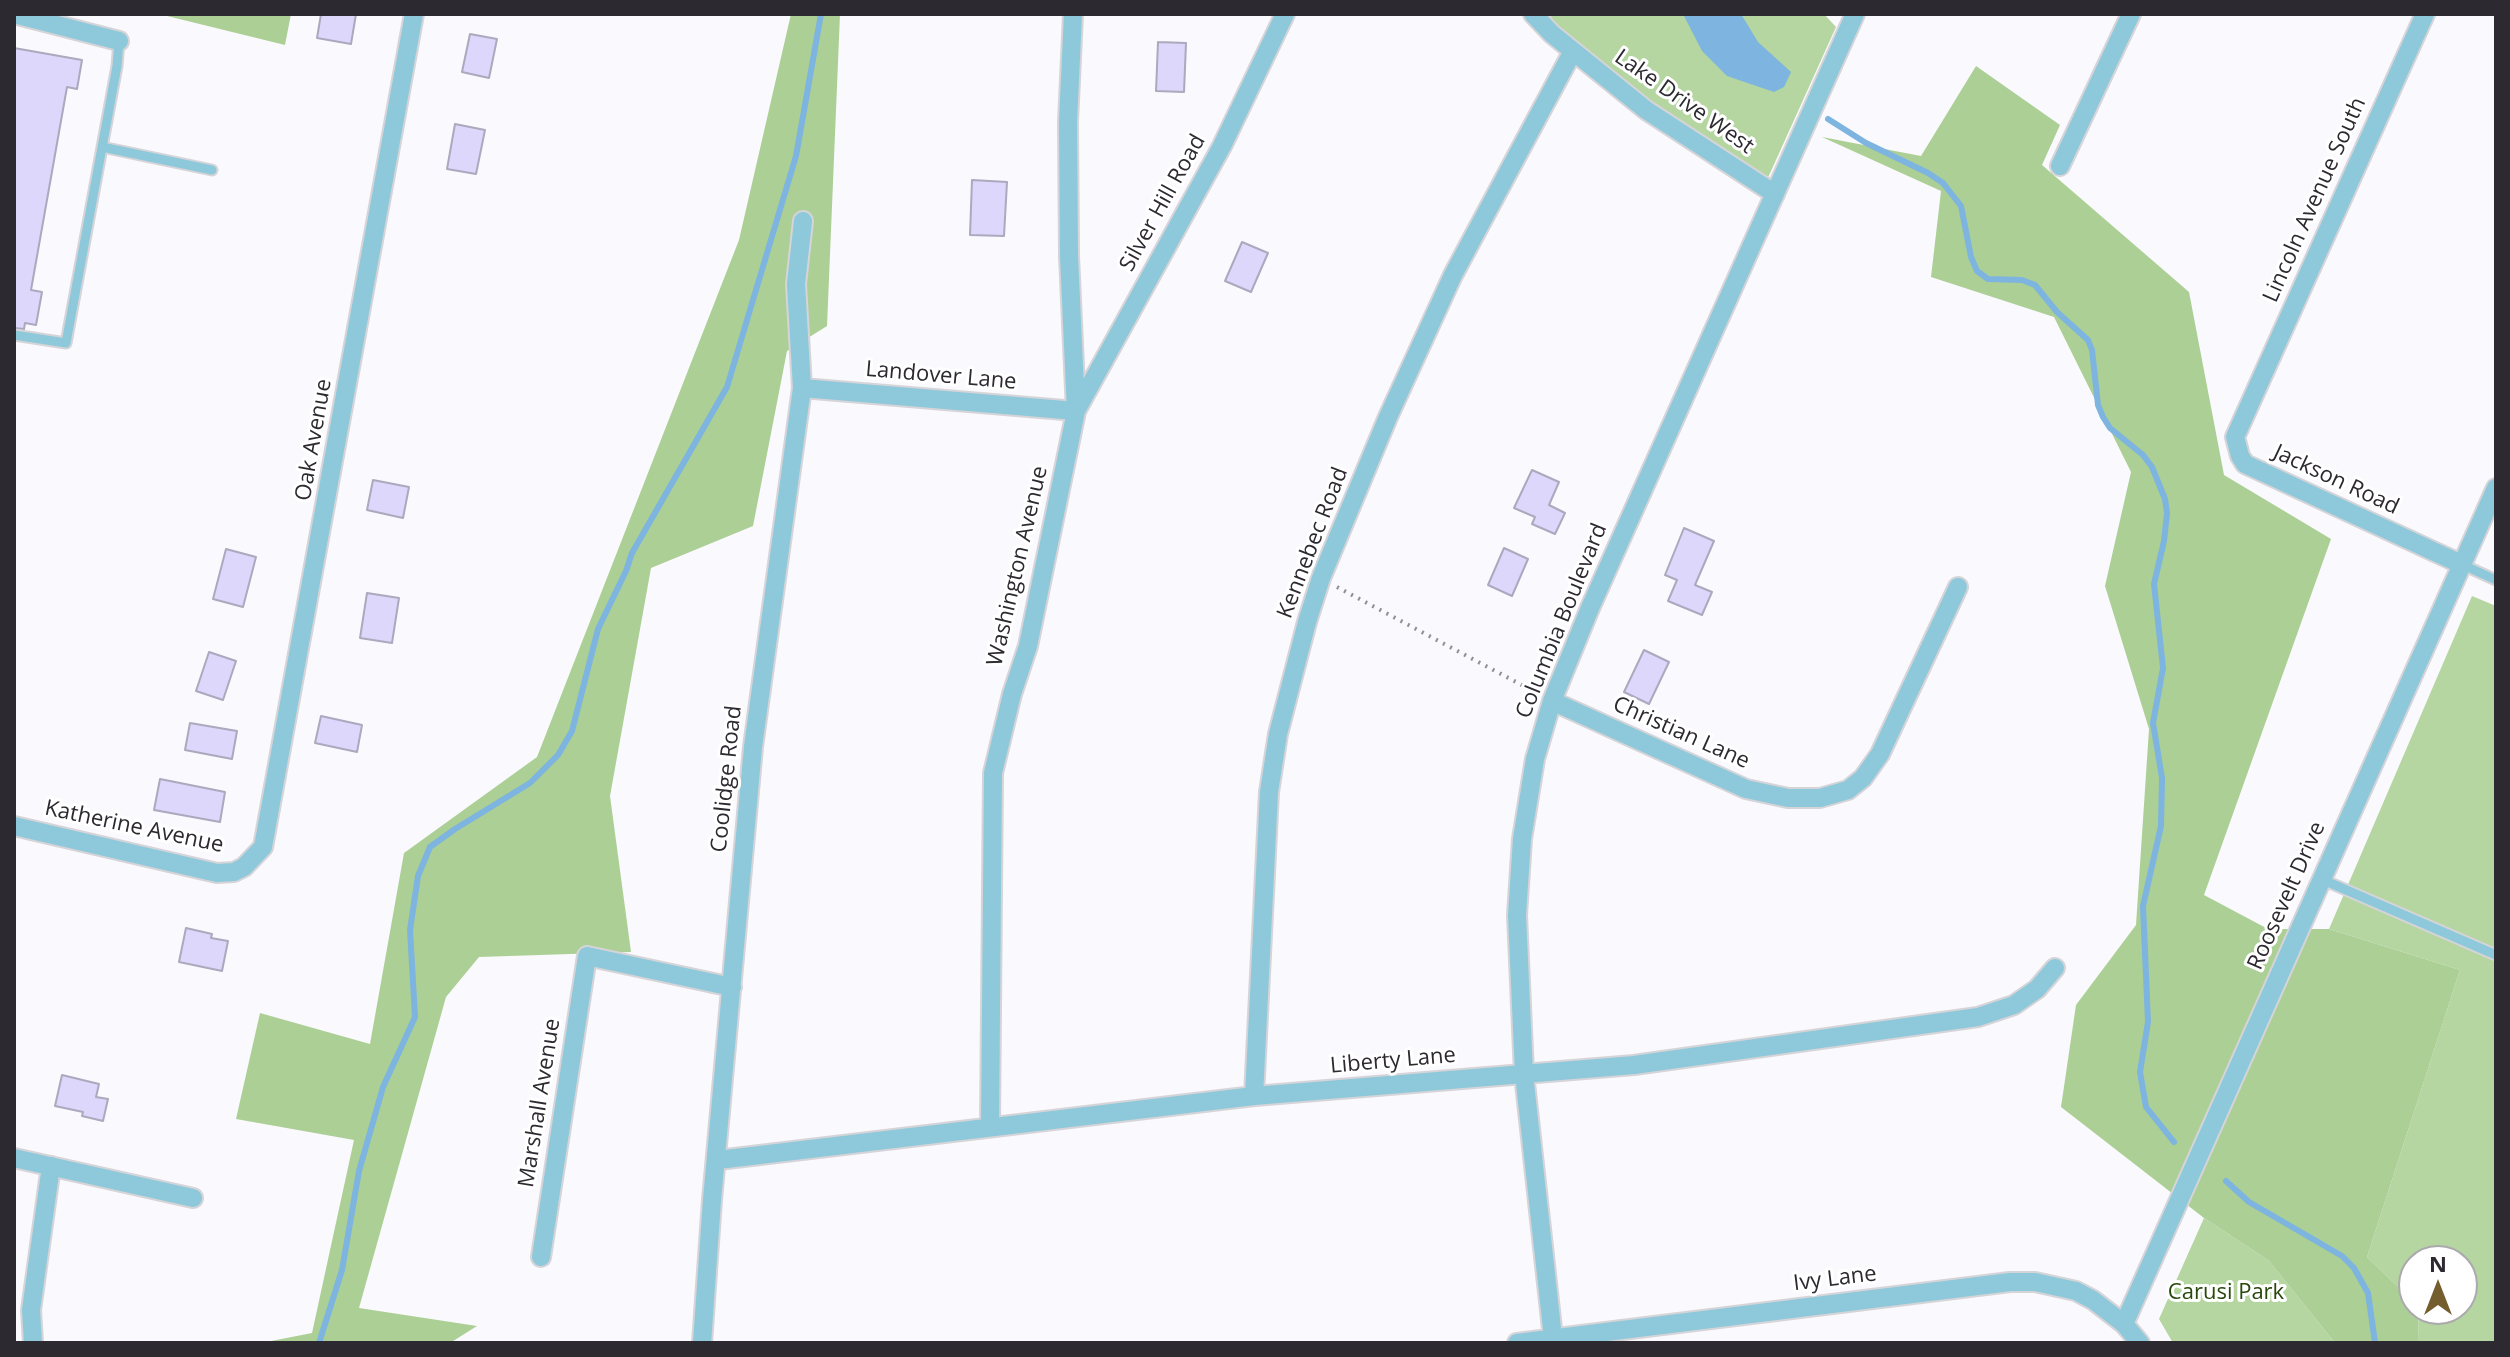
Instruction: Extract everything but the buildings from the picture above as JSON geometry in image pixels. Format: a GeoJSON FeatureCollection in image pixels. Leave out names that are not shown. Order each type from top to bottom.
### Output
{"type":"FeatureCollection","features":[{"type":"Feature","properties":{"kind":"street"},"geometry":{"type":"LineString","coordinates":[[14,14],[119,41]]}},
{"type":"Feature","properties":{"kind":"street","name":"Oak Avenue"},"geometry":{"type":"LineString","coordinates":[[244,867],[261,852],[266,842],[414,14]]}},
{"type":"Feature","properties":{"kind":"street","name":"Washington Avenue"},"geometry":{"type":"LineString","coordinates":[[990,1126],[993,773],[1012,694],[1028,646],[1076,411],[1069,256],[1068,122],[1073,14]]}},
{"type":"Feature","properties":{"kind":"street","name":"Silver Hill Road"},"geometry":{"type":"LineString","coordinates":[[1076,411],[1222,146],[1285,14]]}},
{"type":"Feature","properties":{"kind":"street","name":"Lake Drive West"},"geometry":{"type":"LineString","coordinates":[[1533,14],[1646,110],[1775,194]]}},
{"type":"Feature","properties":{"kind":"street"},"geometry":{"type":"LineString","coordinates":[[2060,166],[2131,14]]}},
{"type":"Feature","properties":{"kind":"street","name":"Lincoln Avenue South"},"geometry":{"type":"LineString","coordinates":[[2248,406],[2425,14]]}},
{"type":"Feature","properties":{"kind":"street","name":"Columbia Boulevard"},"geometry":{"type":"LineString","coordinates":[[1553,1338],[1524,1074],[1517,915],[1522,839],[1535,759],[1552,701],[1590,608],[1775,194],[1849,17]]}},
{"type":"Feature","properties":{"kind":"street","name":"Kennebec Road"},"geometry":{"type":"LineString","coordinates":[[1254,1096],[1269,792],[1291,680],[1321,578],[1388,417],[1453,275],[1573,51]]}},
{"type":"Feature","properties":{"kind":"street","name":"Coolidge Road"},"geometry":{"type":"LineString","coordinates":[[702,1343],[753,747],[802,388],[796,284],[803,221]]}},
{"type":"Feature","properties":{"kind":"street","name":"Landover Lane"},"geometry":{"type":"LineString","coordinates":[[802,388],[1076,411]]}},
{"type":"Feature","properties":{"kind":"street","name":"Jackson Road"},"geometry":{"type":"LineString","coordinates":[[2248,406],[2235,437],[2245,464],[2463,565]]}},
{"type":"Feature","properties":{"kind":"street","name":"Roosevelt Drive"},"geometry":{"type":"LineString","coordinates":[[2124,1324],[2496,488]]}},
{"type":"Feature","properties":{"kind":"street","name":"Christian Lane"},"geometry":{"type":"LineString","coordinates":[[1552,701],[1746,789],[1788,798],[1820,798],[1848,790],[1863,778],[1880,754],[1958,587]]}},
{"type":"Feature","properties":{"kind":"street","name":"Katherine Avenue"},"geometry":{"type":"LineString","coordinates":[[14,826],[211,872],[228,873],[244,867]]}},
{"type":"Feature","properties":{"kind":"street","name":"Marshall Avenue"},"geometry":{"type":"LineString","coordinates":[[541,1257],[587,956],[732,987]]}},
{"type":"Feature","properties":{"kind":"street","name":"Liberty Lane"},"geometry":{"type":"LineString","coordinates":[[718,1160],[1254,1096],[1634,1065],[1978,1017],[2014,1005],[2037,989],[2055,968]]}},
{"type":"Feature","properties":{"kind":"street"},"geometry":{"type":"LineString","coordinates":[[14,1158],[193,1198]]}},
{"type":"Feature","properties":{"kind":"street"},"geometry":{"type":"LineString","coordinates":[[33,1343],[31,1310],[51,1166]]}},
{"type":"Feature","properties":{"kind":"street","name":"Ivy Lane"},"geometry":{"type":"LineString","coordinates":[[1517,1343],[2010,1282],[2035,1282],[2076,1291],[2093,1300],[2124,1324],[2140,1343]]}},
{"type":"Feature","properties":{"kind":"lane"},"geometry":{"type":"LineString","coordinates":[[14,335],[66,343],[119,41]]}},
{"type":"Feature","properties":{"kind":"lane"},"geometry":{"type":"LineString","coordinates":[[102,147],[212,170]]}},
{"type":"Feature","properties":{"kind":"lane"},"geometry":{"type":"LineString","coordinates":[[2463,565],[2496,580]]}},
{"type":"Feature","properties":{"kind":"lane"},"geometry":{"type":"LineString","coordinates":[[2321,879],[2496,955]]}},
{"type":"Feature","properties":{"kind":"path"},"geometry":{"type":"LineString","coordinates":[[1321,578],[1552,701]]}},
{"type":"Feature","properties":{"kind":"green space"},"geometry":{"type":"Polygon","coordinates":[[[159,14],[291,14],[285,45],[159,14]]]}},
{"type":"Feature","properties":{"kind":"green space"},"geometry":{"type":"Polygon","coordinates":[[[791,14],[840,14],[827,326],[787,351],[753,526],[651,568],[610,796],[631,952],[479,957],[446,997],[359,1308],[477,1326],[450,1343],[261,1343],[312,1333],[354,1140],[236,1119],[260,1013],[370,1044],[404,853],[537,757],[739,240],[791,14]]]}},
{"type":"Feature","properties":{"kind":"green space"},"geometry":{"type":"Polygon","coordinates":[[[1549,14],[1824,14],[1836,27],[1762,191],[1576,53],[1549,14]]]}},
{"type":"Feature","properties":{"kind":"green space"},"geometry":{"type":"Polygon","coordinates":[[[1976,66],[2060,125],[2042,165],[2189,292],[2224,475],[2331,539],[2204,895],[2268,929],[2329,929],[2460,970],[2367,1257],[2398,1287],[2398,1325],[2418,1325],[2419,1343],[2335,1343],[2269,1261],[2204,1218],[2061,1107],[2076,1005],[2136,925],[2149,729],[2105,586],[2131,472],[2054,317],[1931,277],[1941,191],[1822,137],[1921,156],[1976,66]]]}},
{"type":"Feature","properties":{"kind":"green space"},"geometry":{"type":"Polygon","coordinates":[[[2472,596],[2496,606],[2496,1343],[2419,1343],[2418,1325],[2478,1325],[2478,1245],[2398,1245],[2398,1287],[2367,1257],[2460,970],[2329,929],[2472,596]]]}},
{"type":"Feature","properties":{"kind":"green space","name":"Carusi Park"},"geometry":{"type":"Polygon","coordinates":[[[2204,1218],[2269,1261],[2335,1343],[2173,1343],[2159,1319],[2204,1218]]]}},
{"type":"Feature","properties":{"kind":"water"},"geometry":{"type":"Polygon","coordinates":[[[1683,14],[1741,14],[1758,42],[1791,72],[1784,87],[1774,92],[1727,76],[1702,51],[1683,14]]]}},
{"type":"Feature","properties":{"kind":"waterway"},"geometry":{"type":"LineString","coordinates":[[319,1343],[342,1270],[359,1171],[383,1087],[415,1017],[410,930],[418,876],[430,847],[530,783],[558,755],[572,731],[598,629],[632,553],[727,387],[796,156],[821,14]]}},
{"type":"Feature","properties":{"kind":"waterway"},"geometry":{"type":"LineString","coordinates":[[1828,119],[1866,143],[1943,183],[1961,206],[1971,257],[1977,271],[1988,279],[2022,280],[2035,285],[2057,312],[2088,340],[2092,350],[2098,405],[2103,417],[2110,428],[2143,455],[2152,467],[2165,499],[2164,541],[2154,584],[2163,668],[2153,723],[2162,778],[2161,826],[2143,906],[2148,1022],[2140,1072],[2146,1107],[2174,1142]]}},
{"type":"Feature","properties":{"kind":"waterway"},"geometry":{"type":"LineString","coordinates":[[2226,1181],[2249,1202],[2342,1256],[2354,1268],[2368,1293],[2375,1343]]}}]}
